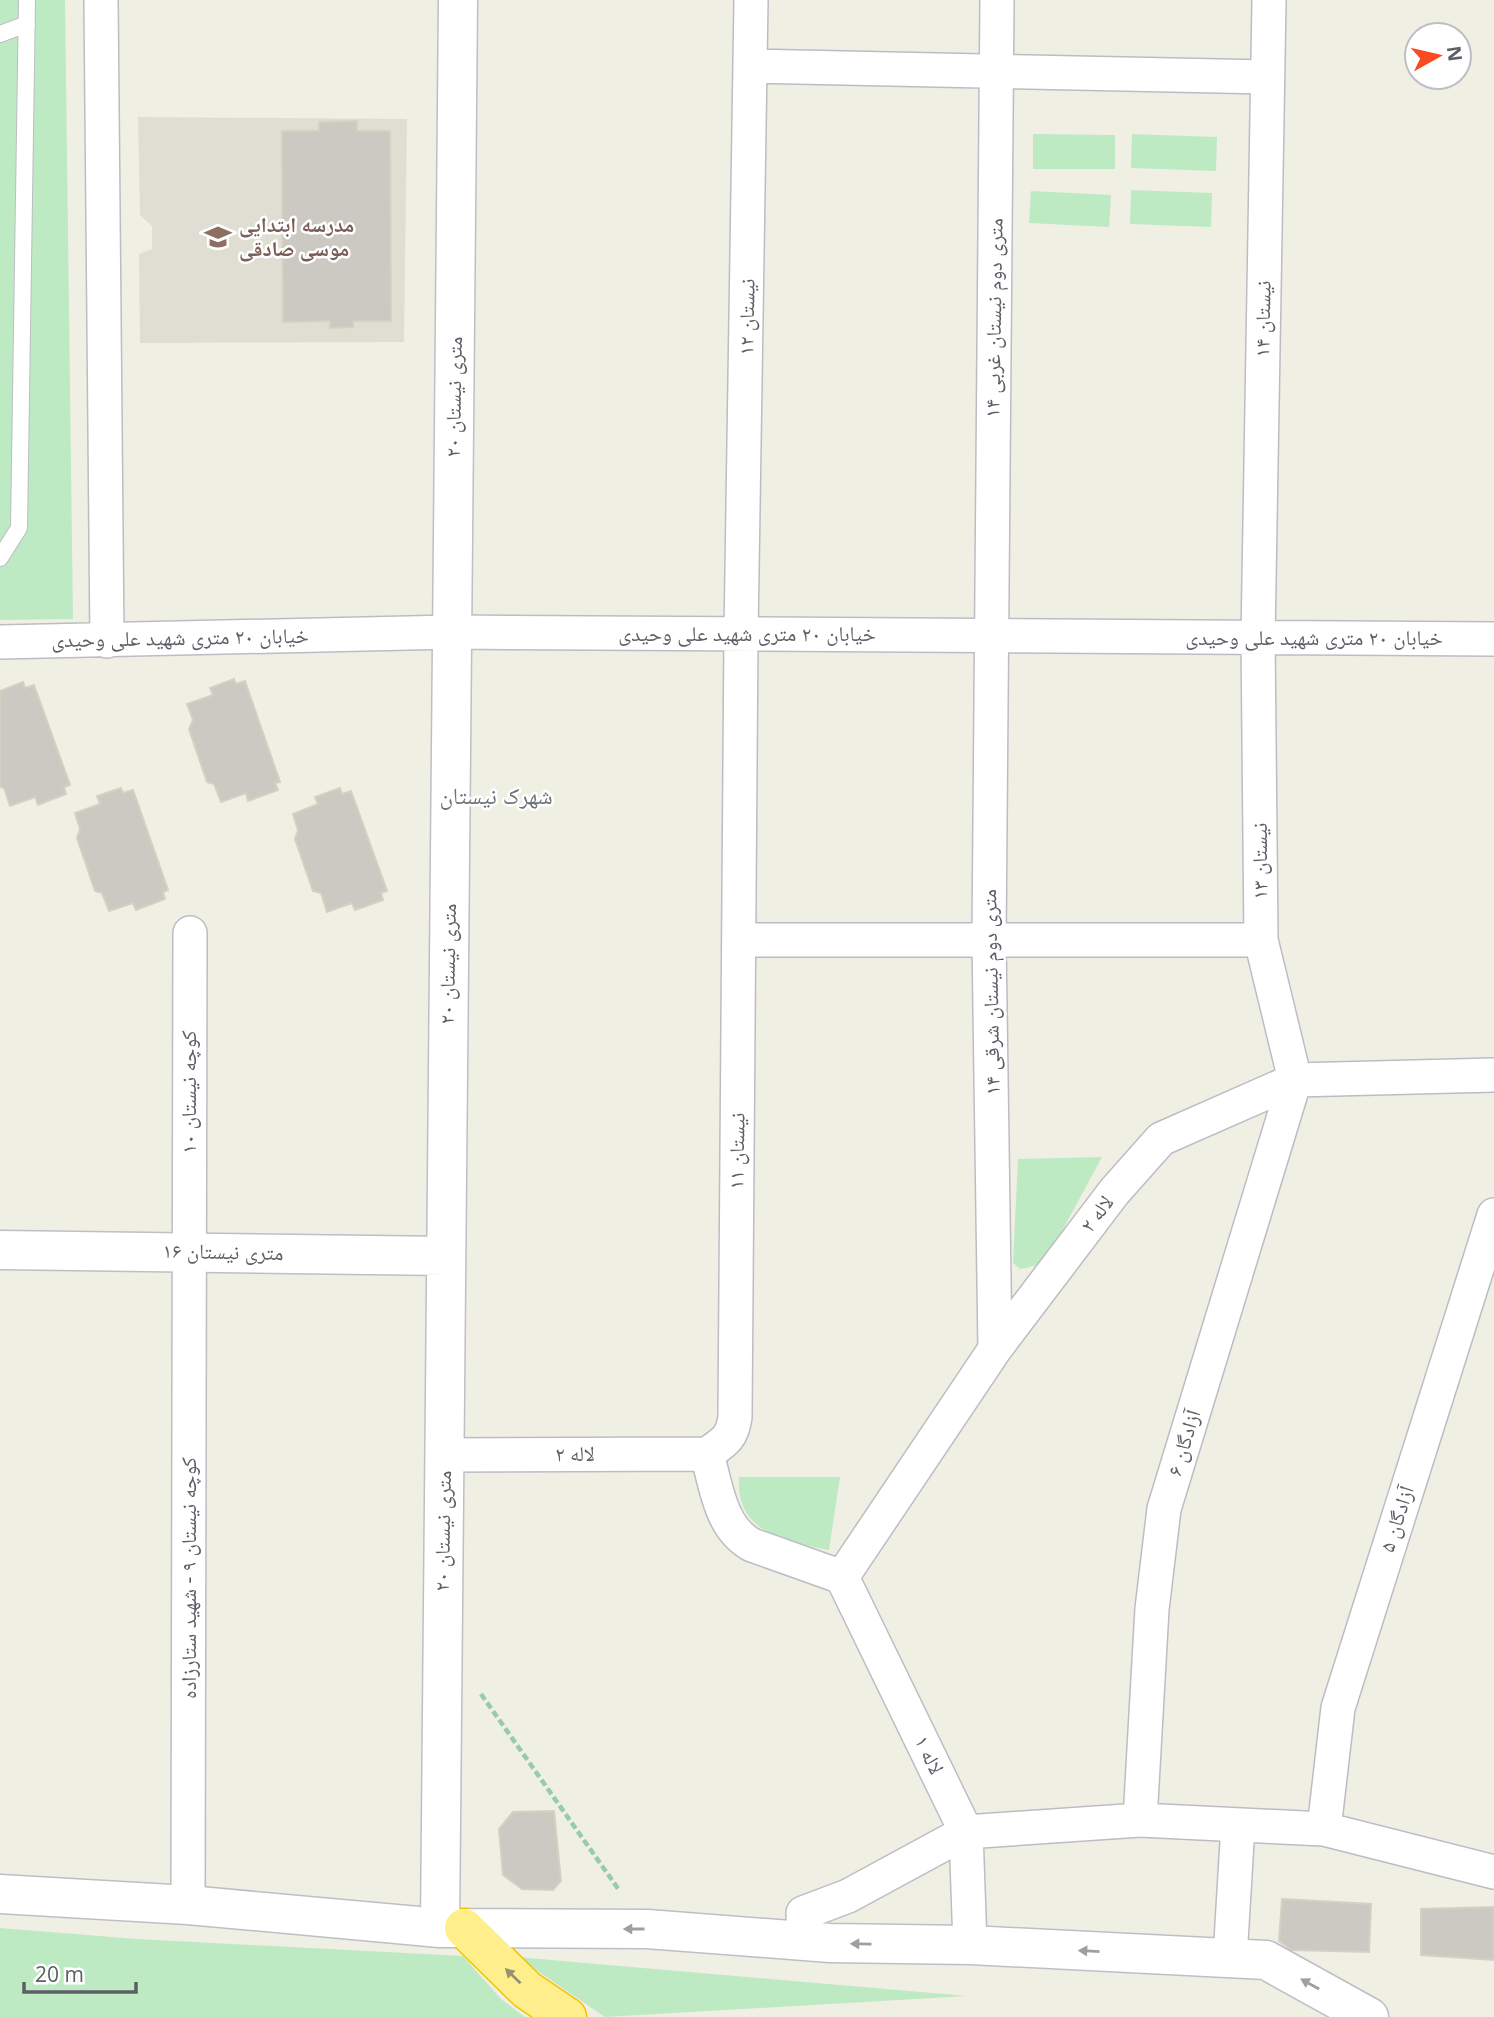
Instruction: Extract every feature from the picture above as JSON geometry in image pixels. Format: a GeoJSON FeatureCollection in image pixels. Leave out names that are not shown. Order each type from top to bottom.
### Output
{"type":"FeatureCollection","features":[{"type":"Feature","properties":{"kind":"highway"},"geometry":{"type":"LineString","coordinates":[[452,1928],[527,1990],[567,2017]]}},
{"type":"Feature","properties":{"kind":"street"},"geometry":{"type":"LineString","coordinates":[[101,0],[107,641]]}},
{"type":"Feature","properties":{"kind":"street","name":"۲۰ متری نیستان"},"geometry":{"type":"LineString","coordinates":[[452,1928],[442,1639],[458,0]]}},
{"type":"Feature","properties":{"kind":"street","name":"نیستان ۱۲"},"geometry":{"type":"LineString","coordinates":[[741,634],[751,0]]}},
{"type":"Feature","properties":{"kind":"street","name":"۱۴ متری دوم نیستان غربی"},"geometry":{"type":"LineString","coordinates":[[990,636],[996,0]]}},
{"type":"Feature","properties":{"kind":"street","name":"نیستان ۱۴"},"geometry":{"type":"LineString","coordinates":[[1258,638],[1269,0]]}},
{"type":"Feature","properties":{"kind":"street"},"geometry":{"type":"LineString","coordinates":[[751,66],[1267,77]]}},
{"type":"Feature","properties":{"kind":"street","name":"خیابان ۲۰ متری شهید علی وحیدی"},"geometry":{"type":"LineString","coordinates":[[0,642],[452,632],[1494,639]]}},
{"type":"Feature","properties":{"kind":"street","name":"نیستان ۱۱"},"geometry":{"type":"LineString","coordinates":[[706,1454],[727,1441],[733,1430],[735,1416],[741,634]]}},
{"type":"Feature","properties":{"kind":"street","name":"۱۴ متری دوم نیستان شرقی"},"geometry":{"type":"LineString","coordinates":[[990,636],[989,940],[995,1349]]}},
{"type":"Feature","properties":{"kind":"street","name":"نیستان ۱۳"},"geometry":{"type":"LineString","coordinates":[[1258,638],[1261,940],[1295,1080]]}},
{"type":"Feature","properties":{"kind":"street","name":"کوچه نیستان ۱۰"},"geometry":{"type":"LineString","coordinates":[[189,1252],[190,933]]}},
{"type":"Feature","properties":{"kind":"street"},"geometry":{"type":"LineString","coordinates":[[739,940],[1261,940]]}},
{"type":"Feature","properties":{"kind":"street","name":"لاله ۲"},"geometry":{"type":"LineString","coordinates":[[842,1577],[995,1349],[1114,1192],[1161,1139],[1295,1080],[1494,1075]]}},
{"type":"Feature","properties":{"kind":"street","name":"آزادگان ۶"},"geometry":{"type":"LineString","coordinates":[[1139,1820],[1152,1609],[1164,1509],[1295,1080]]}},
{"type":"Feature","properties":{"kind":"street"},"geometry":{"type":"LineString","coordinates":[[1219,1113],[1254,1126],[1267,1140],[1270,1158]]}},
{"type":"Feature","properties":{"kind":"street","name":"آزادگان ۵"},"geometry":{"type":"LineString","coordinates":[[1324,1829],[1338,1708],[1494,1214]]}},
{"type":"Feature","properties":{"kind":"street","name":"۱۶ متری نیستان"},"geometry":{"type":"LineString","coordinates":[[0,1250],[445,1256]]}},
{"type":"Feature","properties":{"kind":"street","name":"کوچه نیستان ۹ - شهید ستارزاده"},"geometry":{"type":"LineString","coordinates":[[188,1905],[189,1252]]}},
{"type":"Feature","properties":{"kind":"street"},"geometry":{"type":"LineString","coordinates":[[706,1454],[724,1513],[740,1539],[842,1577]]}},
{"type":"Feature","properties":{"kind":"street","name":"لاله ۲"},"geometry":{"type":"LineString","coordinates":[[444,1455],[706,1454]]}},
{"type":"Feature","properties":{"kind":"street","name":"لاله ۱"},"geometry":{"type":"LineString","coordinates":[[842,1577],[966,1832],[971,1945]]}},
{"type":"Feature","properties":{"kind":"street"},"geometry":{"type":"LineString","coordinates":[[804,1941],[803,1913],[848,1896],[966,1832],[1139,1820],[1324,1829],[1494,1872]]}},
{"type":"Feature","properties":{"kind":"street"},"geometry":{"type":"LineString","coordinates":[[1230,1958],[1238,1825]]}},
{"type":"Feature","properties":{"kind":"street"},"geometry":{"type":"LineString","coordinates":[[0,1894],[188,1905],[452,1928],[647,1929],[804,1941],[971,1945],[1266,1960],[1369,2017]]}},
{"type":"Feature","properties":{"kind":"lane"},"geometry":{"type":"LineString","coordinates":[[0,558],[19,528],[27,0]]}},
{"type":"Feature","properties":{"kind":"lane"},"geometry":{"type":"LineString","coordinates":[[0,34],[27,24]]}},
{"type":"Feature","properties":{"kind":"path"},"geometry":{"type":"LineString","coordinates":[[442,1639],[647,1929]]}},
{"type":"Feature","properties":{"kind":"shaded area","name":"مدرسه ابتدایی موسی صادقی"},"geometry":{"type":"Polygon","coordinates":[[[138,117],[407,119],[404,342],[140,343],[139,254],[152,249],[152,226],[140,215],[138,117]],[[319,131],[331,328],[353,327],[353,321],[391,321],[390,131],[319,131]]]}},
{"type":"Feature","properties":{"kind":"green space"},"geometry":{"type":"Polygon","coordinates":[[[0,0],[65,0],[73,619],[0,620],[0,0]]]}},
{"type":"Feature","properties":{"kind":"green space"},"geometry":{"type":"Polygon","coordinates":[[[1033,134],[1115,135],[1115,169],[1033,169],[1033,134]]]}},
{"type":"Feature","properties":{"kind":"green space"},"geometry":{"type":"Polygon","coordinates":[[[1132,134],[1217,137],[1216,171],[1131,168],[1132,134]]]}},
{"type":"Feature","properties":{"kind":"green space"},"geometry":{"type":"Polygon","coordinates":[[[1131,190],[1212,193],[1211,227],[1130,224],[1131,190]]]}},
{"type":"Feature","properties":{"kind":"green space"},"geometry":{"type":"Polygon","coordinates":[[[1031,191],[1111,195],[1109,227],[1029,223],[1031,191]]]}},
{"type":"Feature","properties":{"kind":"green space"},"geometry":{"type":"Polygon","coordinates":[[[1102,1157],[1047,1259],[1035,1266],[1020,1269],[1013,1263],[1018,1159],[1102,1157]]]}},
{"type":"Feature","properties":{"kind":"green space"},"geometry":{"type":"Polygon","coordinates":[[[739,1477],[840,1477],[829,1550],[780,1538],[754,1522],[745,1510],[740,1496],[739,1477]]]}},
{"type":"Feature","properties":{"kind":"green space"},"geometry":{"type":"Polygon","coordinates":[[[0,1928],[137,1939],[463,1956],[501,1999],[525,2017],[0,2017],[0,1928]]]}},
{"type":"Feature","properties":{"kind":"green space"},"geometry":{"type":"Polygon","coordinates":[[[517,1957],[967,1996],[605,2017],[517,1957]]]}},
{"type":"Feature","properties":{"kind":"building"},"geometry":{"type":"Polygon","coordinates":[[[357,121],[357,131],[390,131],[391,321],[353,321],[353,327],[330,328],[330,321],[283,322],[282,131],[319,131],[319,122],[357,121]]]}},
{"type":"Feature","properties":{"kind":"building"},"geometry":{"type":"Polygon","coordinates":[[[234,679],[236,684],[245,681],[280,782],[275,783],[278,790],[248,801],[246,793],[221,802],[214,784],[207,782],[189,729],[193,720],[187,704],[213,695],[210,688],[234,679]]]}},
{"type":"Feature","properties":{"kind":"building"},"geometry":{"type":"Polygon","coordinates":[[[23,682],[25,688],[34,685],[70,785],[64,787],[66,794],[38,805],[35,797],[10,806],[4,788],[0,787],[0,691],[23,682]]]}},
{"type":"Feature","properties":{"kind":"building"},"geometry":{"type":"Polygon","coordinates":[[[121,788],[123,793],[133,790],[168,890],[163,892],[165,899],[136,910],[133,903],[109,911],[102,893],[95,891],[77,838],[80,829],[75,813],[100,804],[97,796],[121,788]]]}},
{"type":"Feature","properties":{"kind":"building"},"geometry":{"type":"Polygon","coordinates":[[[340,788],[342,794],[351,791],[387,891],[381,893],[383,900],[355,910],[352,903],[327,912],[321,893],[313,891],[295,839],[298,830],[293,814],[318,804],[315,797],[340,788]]]}},
{"type":"Feature","properties":{"kind":"building"},"geometry":{"type":"Polygon","coordinates":[[[554,1811],[561,1881],[553,1890],[522,1889],[503,1875],[499,1829],[513,1812],[554,1811]]]}},
{"type":"Feature","properties":{"kind":"building"},"geometry":{"type":"Polygon","coordinates":[[[1282,1899],[1371,1904],[1369,1952],[1291,1950],[1279,1941],[1282,1899]]]}},
{"type":"Feature","properties":{"kind":"building"},"geometry":{"type":"Polygon","coordinates":[[[1494,1907],[1494,1960],[1421,1955],[1421,1909],[1494,1907]]]}},
{"type":"Feature","properties":{"kind":"place","name":"مدرسه ابتدایی موسی صادقی"},"geometry":{"type":"Point","coordinates":[218,237]}},
{"type":"Feature","properties":{"kind":"district","name":"شهرک نیستان"},"geometry":{"type":"Point","coordinates":[496,796]}}]}
